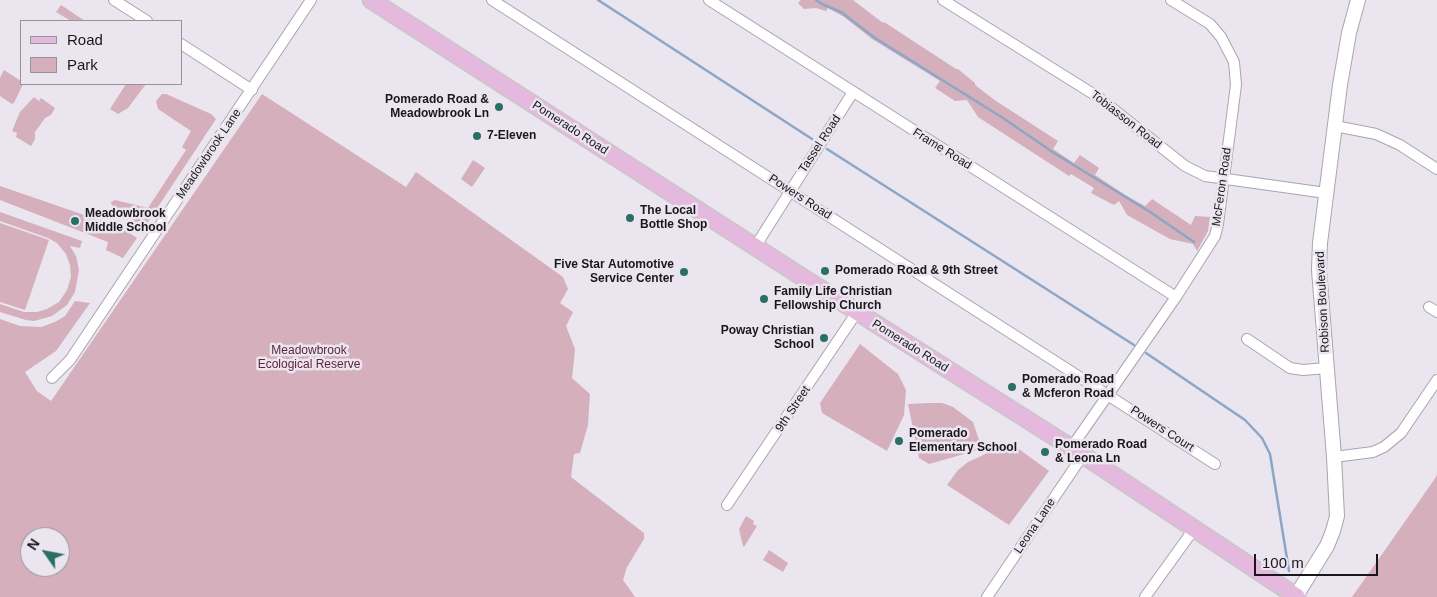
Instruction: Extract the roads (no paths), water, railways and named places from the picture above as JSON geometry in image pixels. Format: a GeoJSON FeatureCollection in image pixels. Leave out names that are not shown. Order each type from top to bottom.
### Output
{"type":"FeatureCollection","features":[{"type":"Feature","properties":{"kind":"main road","name":"Pomerado Road"},"geometry":{"type":"LineString","coordinates":[[371,0],[1077,452],[1296,597]]}},
{"type":"Feature","properties":{"kind":"street"},"geometry":{"type":"LineString","coordinates":[[114,0],[145,20]]}},
{"type":"Feature","properties":{"kind":"street","name":"Meadowbrook Lane"},"geometry":{"type":"LineString","coordinates":[[52,378],[70,360],[312,0]]}},
{"type":"Feature","properties":{"kind":"street","name":"Powers Road"},"geometry":{"type":"LineString","coordinates":[[492,0],[1109,394]]}},
{"type":"Feature","properties":{"kind":"street","name":"Frame Road"},"geometry":{"type":"LineString","coordinates":[[708,0],[1176,297]]}},
{"type":"Feature","properties":{"kind":"street","name":"Tobiasson Road"},"geometry":{"type":"LineString","coordinates":[[943,0],[1098,97],[1185,166],[1205,176],[1326,193]]}},
{"type":"Feature","properties":{"kind":"street","name":"McFeron Road"},"geometry":{"type":"LineString","coordinates":[[1077,452],[1109,394],[1176,297],[1215,236],[1218,224],[1236,85],[1234,62],[1221,37],[1210,24],[1171,0]]}},
{"type":"Feature","properties":{"kind":"street","name":"Robison Boulevard"},"geometry":{"type":"LineString","coordinates":[[1296,597],[1327,546],[1334,531],[1336,516],[1334,457],[1319,270],[1320,243],[1349,33],[1358,0]]}},
{"type":"Feature","properties":{"kind":"street"},"geometry":{"type":"LineString","coordinates":[[182,45],[252,90]]}},
{"type":"Feature","properties":{"kind":"street","name":"Tassel Road"},"geometry":{"type":"LineString","coordinates":[[755,247],[853,92]]}},
{"type":"Feature","properties":{"kind":"street"},"geometry":{"type":"LineString","coordinates":[[1335,126],[1376,134],[1400,145],[1437,170]]}},
{"type":"Feature","properties":{"kind":"street","name":"9th Street"},"geometry":{"type":"LineString","coordinates":[[727,505],[857,312]]}},
{"type":"Feature","properties":{"kind":"street"},"geometry":{"type":"LineString","coordinates":[[1247,339],[1290,368],[1303,370],[1327,368]]}},
{"type":"Feature","properties":{"kind":"street"},"geometry":{"type":"LineString","coordinates":[[1334,457],[1373,452],[1384,447],[1401,433],[1437,380]]}},
{"type":"Feature","properties":{"kind":"street","name":"Powers Court"},"geometry":{"type":"LineString","coordinates":[[1109,394],[1216,464]]}},
{"type":"Feature","properties":{"kind":"street","name":"Leona Lane"},"geometry":{"type":"LineString","coordinates":[[987,597],[1077,452]]}},
{"type":"Feature","properties":{"kind":"street"},"geometry":{"type":"LineString","coordinates":[[1146,597],[1194,529]]}},
{"type":"Feature","properties":{"kind":"waterway"},"geometry":{"type":"LineString","coordinates":[[598,0],[812,139]]}},
{"type":"Feature","properties":{"kind":"waterway"},"geometry":{"type":"LineString","coordinates":[[816,0],[841,12],[875,38],[1150,212],[1194,242]]}},
{"type":"Feature","properties":{"kind":"waterway"},"geometry":{"type":"LineString","coordinates":[[827,149],[1134,345]]}},
{"type":"Feature","properties":{"kind":"waterway"},"geometry":{"type":"LineString","coordinates":[[1146,353],[1245,420],[1262,438],[1270,454],[1289,571]]}},
{"type":"Feature","properties":{"kind":"place","name":"Pomerado Road & Meadowbrook Ln"},"geometry":{"type":"Point","coordinates":[499,107]}},
{"type":"Feature","properties":{"kind":"place","name":"7-Eleven"},"geometry":{"type":"Point","coordinates":[477,136]}},
{"type":"Feature","properties":{"kind":"place","name":"The Local Bottle Shop"},"geometry":{"type":"Point","coordinates":[630,218]}},
{"type":"Feature","properties":{"kind":"place","name":"Meadowbrook Middle School"},"geometry":{"type":"Point","coordinates":[75,221]}},
{"type":"Feature","properties":{"kind":"place","name":"Pomerado Road & 9th Street"},"geometry":{"type":"Point","coordinates":[825,271]}},
{"type":"Feature","properties":{"kind":"place","name":"Five Star Automotive Service Center"},"geometry":{"type":"Point","coordinates":[684,272]}},
{"type":"Feature","properties":{"kind":"place","name":"Family Life Christian Fellowship Church"},"geometry":{"type":"Point","coordinates":[764,299]}},
{"type":"Feature","properties":{"kind":"place","name":"Poway Christian School"},"geometry":{"type":"Point","coordinates":[824,338]}},
{"type":"Feature","properties":{"kind":"place","name":"Pomerado Road & Mcferon Road"},"geometry":{"type":"Point","coordinates":[1012,387]}},
{"type":"Feature","properties":{"kind":"place","name":"Pomerado Elementary School"},"geometry":{"type":"Point","coordinates":[899,441]}},
{"type":"Feature","properties":{"kind":"place","name":"Pomerado Road & Leona Ln"},"geometry":{"type":"Point","coordinates":[1045,452]}},
{"type":"Feature","properties":{"kind":"park label","name":"Meadowbrook Ecological Reserve"},"geometry":{"type":"Point","coordinates":[309,358]}}]}
